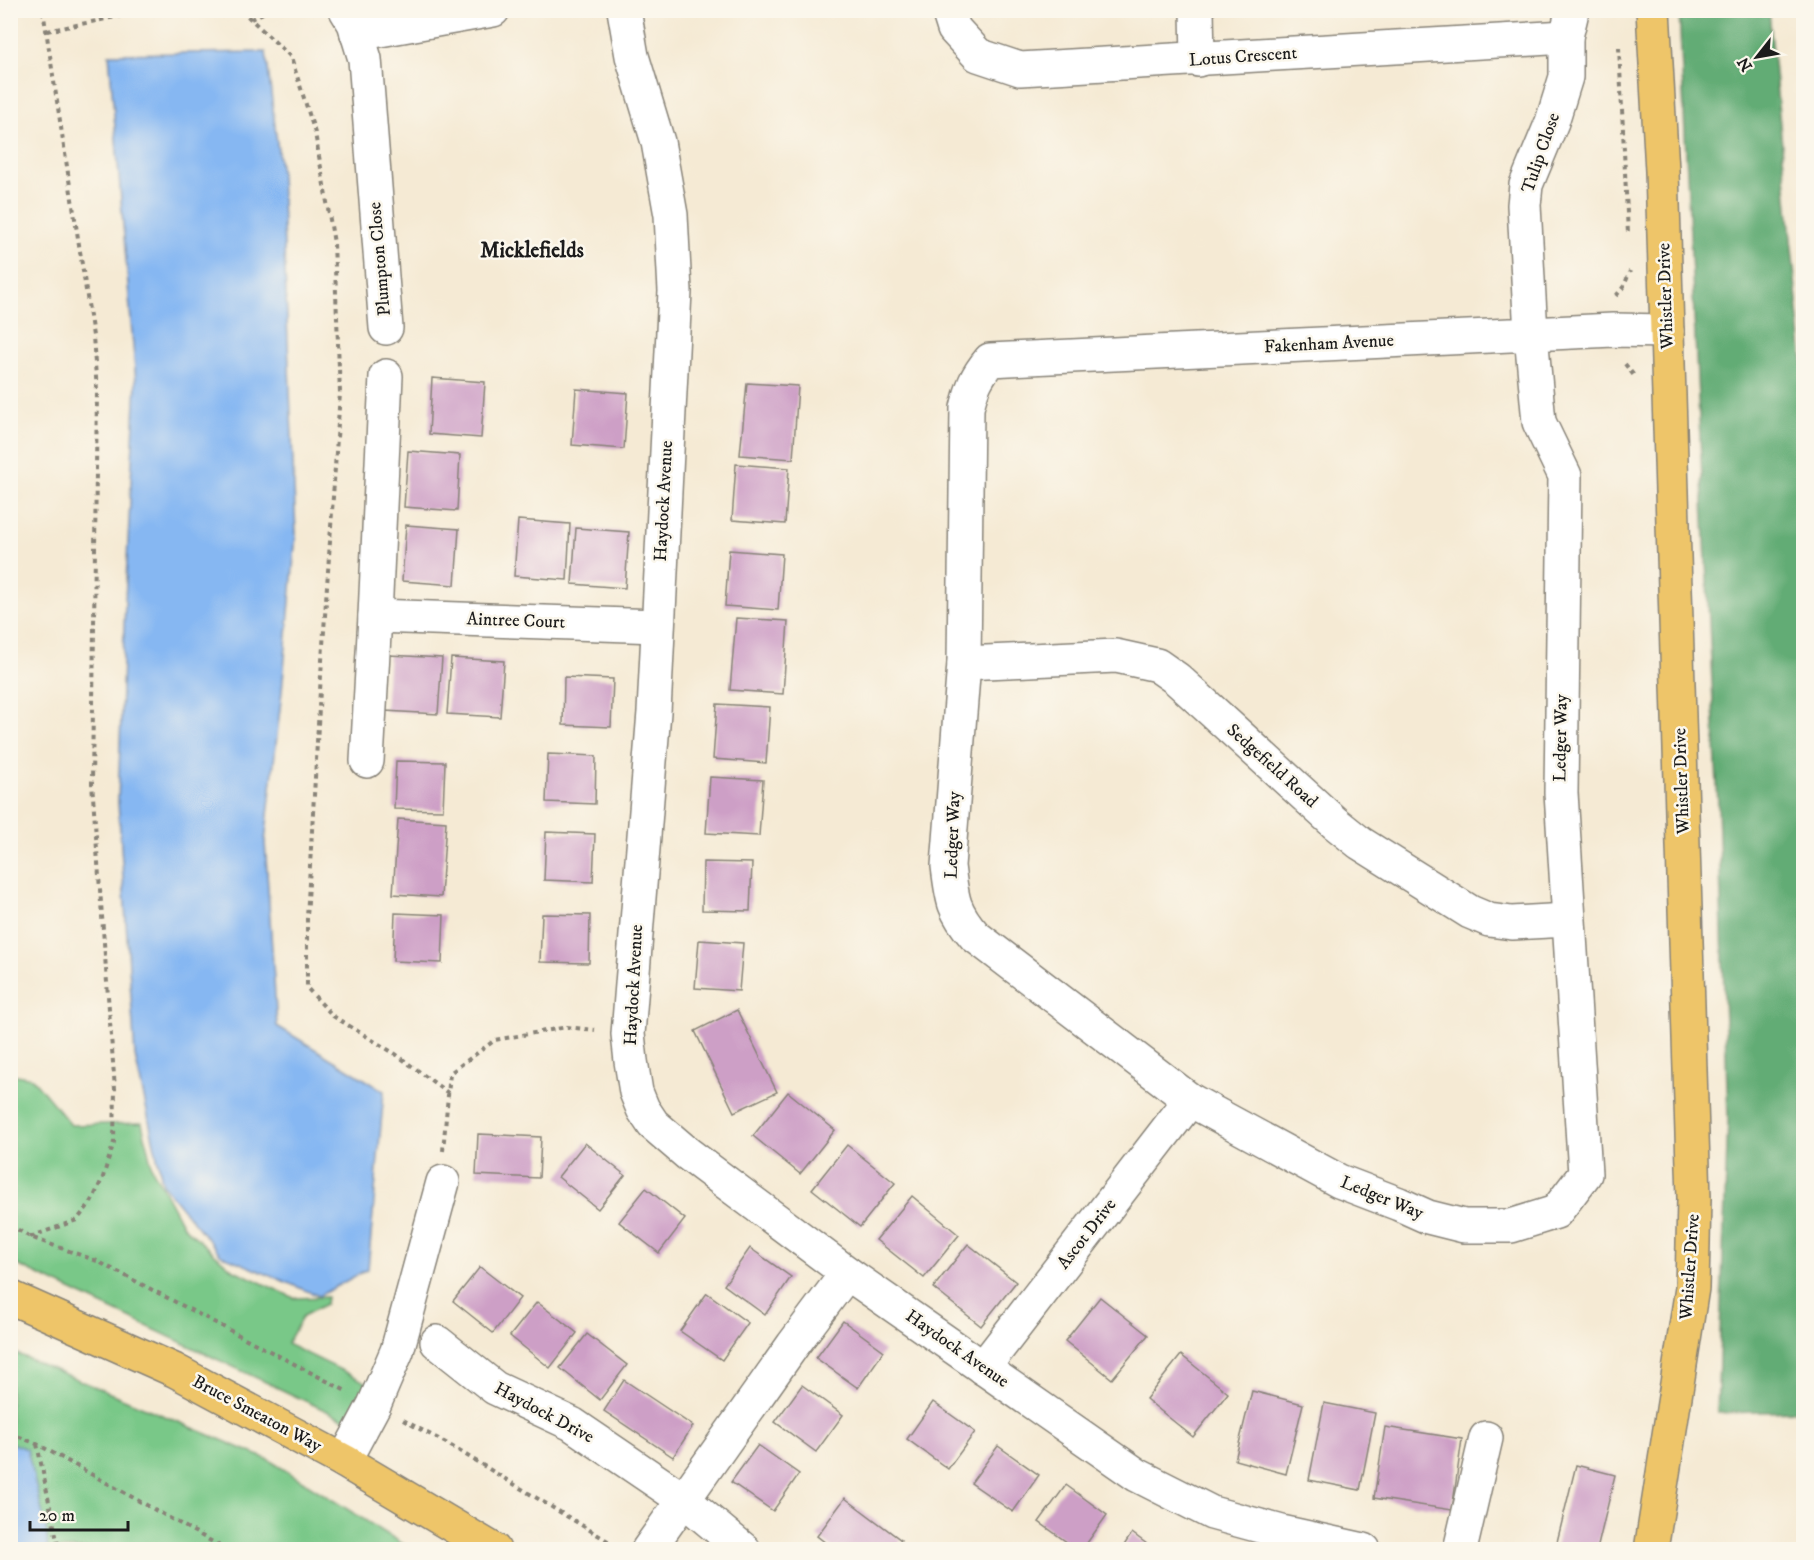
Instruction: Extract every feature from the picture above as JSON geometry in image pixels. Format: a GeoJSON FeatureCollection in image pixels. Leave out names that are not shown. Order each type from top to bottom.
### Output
{"type":"FeatureCollection","features":[{"type":"Feature","properties":{"kind":"main road","name":"Whistler Drive"},"geometry":{"type":"LineString","coordinates":[[1651,1550],[1692,1288],[1694,1198],[1662,171],[1653,10]]}},
{"type":"Feature","properties":{"kind":"main road","name":"Bruce Smeaton Way"},"geometry":{"type":"LineString","coordinates":[[10,1297],[174,1370],[344,1461],[494,1550]]}},
{"type":"Feature","properties":{"kind":"street"},"geometry":{"type":"LineString","coordinates":[[352,22],[493,10]]}},
{"type":"Feature","properties":{"kind":"street","name":"Haydock Avenue"},"geometry":{"type":"LineString","coordinates":[[624,10],[632,56],[659,152],[670,215],[675,291],[654,712],[628,1034],[636,1092],[643,1109],[653,1124],[688,1154],[847,1273],[1137,1475],[1212,1513],[1346,1548]]}},
{"type":"Feature","properties":{"kind":"street","name":"Lotus Crescent"},"geometry":{"type":"LineString","coordinates":[[948,10],[954,29],[978,55],[1020,69],[1198,60],[1568,24]]}},
{"type":"Feature","properties":{"kind":"street"},"geometry":{"type":"LineString","coordinates":[[1197,10],[1198,60]]}},
{"type":"Feature","properties":{"kind":"street","name":"Plumpton Close"},"geometry":{"type":"LineString","coordinates":[[352,22],[365,59],[386,328]]}},
{"type":"Feature","properties":{"kind":"street","name":"Tulip Close"},"geometry":{"type":"LineString","coordinates":[[1531,334],[1524,205],[1526,185],[1552,122],[1566,76],[1568,24]]}},
{"type":"Feature","properties":{"kind":"street","name":"Fakenham Avenue"},"geometry":{"type":"LineString","coordinates":[[990,360],[1613,330],[1667,330]]}},
{"type":"Feature","properties":{"kind":"street","name":"Ledger Way"},"geometry":{"type":"LineString","coordinates":[[990,360],[978,374],[967,408],[964,663],[948,866],[956,911],[975,936],[1190,1100],[1339,1181],[1428,1217],[1464,1226],[1511,1227],[1556,1212],[1585,1174],[1561,792],[1564,476],[1539,422],[1531,334]]}},
{"type":"Feature","properties":{"kind":"street"},"geometry":{"type":"LineString","coordinates":[[367,761],[386,376]]}},
{"type":"Feature","properties":{"kind":"street","name":"Aintree Court"},"geometry":{"type":"LineString","coordinates":[[375,616],[657,626]]}},
{"type":"Feature","properties":{"kind":"street","name":"Sedgefield Road"},"geometry":{"type":"LineString","coordinates":[[964,663],[1116,656],[1156,665],[1177,679],[1360,843],[1470,912],[1489,920],[1512,923],[1568,920]]}},
{"type":"Feature","properties":{"kind":"street","name":"Ascot Drive"},"geometry":{"type":"LineString","coordinates":[[983,1368],[1190,1100]]}},
{"type":"Feature","properties":{"kind":"street"},"geometry":{"type":"LineString","coordinates":[[344,1461],[374,1405],[397,1351],[443,1182]]}},
{"type":"Feature","properties":{"kind":"street"},"geometry":{"type":"LineString","coordinates":[[648,1550],[793,1345],[847,1273]]}},
{"type":"Feature","properties":{"kind":"street","name":"Haydock Drive"},"geometry":{"type":"LineString","coordinates":[[437,1342],[495,1388],[572,1424],[684,1500],[744,1550]]}},
{"type":"Feature","properties":{"kind":"street"},"geometry":{"type":"LineString","coordinates":[[1460,1550],[1486,1438]]}},
{"type":"Feature","properties":{"kind":"path"},"geometry":{"type":"LineString","coordinates":[[30,1237],[77,1220],[92,1201],[103,1177],[114,1142],[115,1089],[92,783],[97,391],[93,336],[44,10]]}},
{"type":"Feature","properties":{"kind":"path"},"geometry":{"type":"LineString","coordinates":[[47,32],[150,10]]}},
{"type":"Feature","properties":{"kind":"path"},"geometry":{"type":"LineString","coordinates":[[241,10],[291,57],[315,133],[334,243],[340,393],[319,701],[307,918],[307,988],[333,1016],[397,1055],[448,1093]]}},
{"type":"Feature","properties":{"kind":"path"},"geometry":{"type":"LineString","coordinates":[[251,20],[269,10]]}},
{"type":"Feature","properties":{"kind":"path"},"geometry":{"type":"LineString","coordinates":[[1619,46],[1628,237]]}},
{"type":"Feature","properties":{"kind":"path"},"geometry":{"type":"LineString","coordinates":[[1612,301],[1624,286],[1630,272],[1629,260]]}},
{"type":"Feature","properties":{"kind":"path"},"geometry":{"type":"LineString","coordinates":[[443,1182],[444,1133],[450,1073],[495,1040],[567,1027],[628,1034]]}},
{"type":"Feature","properties":{"kind":"path"},"geometry":{"type":"LineString","coordinates":[[10,1225],[30,1237],[97,1261],[447,1443],[622,1550]]}},
{"type":"Feature","properties":{"kind":"path"},"geometry":{"type":"LineString","coordinates":[[10,1433],[37,1443],[227,1550]]}},
{"type":"Feature","properties":{"kind":"path"},"geometry":{"type":"LineString","coordinates":[[37,1443],[59,1550]]}},
{"type":"Feature","properties":{"kind":"green space"},"geometry":{"type":"Polygon","coordinates":[[[1679,11],[1769,11],[1804,372],[1803,1411],[1717,1413],[1728,1119],[1718,805],[1679,11]]]}},
{"type":"Feature","properties":{"kind":"green space"},"geometry":{"type":"Polygon","coordinates":[[[11,1074],[32,1078],[71,1125],[142,1123],[152,1168],[183,1226],[232,1269],[294,1298],[327,1297],[326,1304],[303,1316],[287,1344],[370,1384],[352,1423],[11,1262],[11,1074]]]}},
{"type":"Feature","properties":{"kind":"green space"},"geometry":{"type":"Polygon","coordinates":[[[10,1351],[269,1460],[411,1549],[11,1549],[10,1351]]]}},
{"type":"Feature","properties":{"kind":"water"},"geometry":{"type":"Polygon","coordinates":[[[266,52],[281,175],[296,534],[265,842],[277,1026],[384,1091],[368,1269],[319,1296],[221,1255],[163,1185],[135,1056],[118,802],[136,382],[109,54],[266,52]]]}},
{"type":"Feature","properties":{"kind":"water"},"geometry":{"type":"Polygon","coordinates":[[[11,1443],[27,1449],[46,1527],[48,1549],[11,1549],[11,1443]]]}},
{"type":"Feature","properties":{"kind":"building"},"geometry":{"type":"Polygon","coordinates":[[[432,378],[485,382],[481,438],[429,434],[432,378]]]}},
{"type":"Feature","properties":{"kind":"building"},"geometry":{"type":"Polygon","coordinates":[[[747,383],[798,386],[793,459],[740,455],[747,383]]]}},
{"type":"Feature","properties":{"kind":"building"},"geometry":{"type":"Polygon","coordinates":[[[576,389],[628,393],[624,449],[572,445],[576,389]]]}},
{"type":"Feature","properties":{"kind":"building"},"geometry":{"type":"Polygon","coordinates":[[[408,451],[460,455],[457,511],[404,507],[408,451]]]}},
{"type":"Feature","properties":{"kind":"building"},"geometry":{"type":"Polygon","coordinates":[[[736,464],[789,468],[785,524],[732,520],[736,464]]]}},
{"type":"Feature","properties":{"kind":"building"},"geometry":{"type":"Polygon","coordinates":[[[518,520],[570,524],[567,580],[514,576],[518,520]]]}},
{"type":"Feature","properties":{"kind":"building"},"geometry":{"type":"Polygon","coordinates":[[[406,525],[459,529],[455,585],[402,581],[406,525]]]}},
{"type":"Feature","properties":{"kind":"building"},"geometry":{"type":"Polygon","coordinates":[[[576,528],[629,532],[625,588],[572,584],[576,528]]]}},
{"type":"Feature","properties":{"kind":"building"},"geometry":{"type":"Polygon","coordinates":[[[729,550],[782,554],[778,610],[725,606],[729,550]]]}},
{"type":"Feature","properties":{"kind":"building"},"geometry":{"type":"Polygon","coordinates":[[[736,618],[788,621],[783,694],[730,690],[736,618]]]}},
{"type":"Feature","properties":{"kind":"building"},"geometry":{"type":"Polygon","coordinates":[[[389,655],[442,658],[438,714],[385,711],[389,655]]]}},
{"type":"Feature","properties":{"kind":"building"},"geometry":{"type":"Polygon","coordinates":[[[451,658],[504,661],[500,717],[447,714],[451,658]]]}},
{"type":"Feature","properties":{"kind":"building"},"geometry":{"type":"Polygon","coordinates":[[[564,677],[613,679],[611,727],[563,725],[564,677]]]}},
{"type":"Feature","properties":{"kind":"building"},"geometry":{"type":"Polygon","coordinates":[[[717,704],[770,707],[766,763],[713,759],[717,704]]]}},
{"type":"Feature","properties":{"kind":"building"},"geometry":{"type":"Polygon","coordinates":[[[548,754],[596,756],[595,804],[546,802],[548,754]]]}},
{"type":"Feature","properties":{"kind":"building"},"geometry":{"type":"Polygon","coordinates":[[[396,761],[445,762],[443,810],[394,809],[396,761]]]}},
{"type":"Feature","properties":{"kind":"building"},"geometry":{"type":"Polygon","coordinates":[[[710,777],[763,780],[759,836],[706,833],[710,777]]]}},
{"type":"Feature","properties":{"kind":"building"},"geometry":{"type":"Polygon","coordinates":[[[398,819],[446,822],[441,897],[393,894],[398,819]]]}},
{"type":"Feature","properties":{"kind":"building"},"geometry":{"type":"Polygon","coordinates":[[[546,832],[595,834],[593,882],[544,880],[546,832]]]}},
{"type":"Feature","properties":{"kind":"building"},"geometry":{"type":"Polygon","coordinates":[[[703,862],[752,863],[750,911],[702,910],[703,862]]]}},
{"type":"Feature","properties":{"kind":"building"},"geometry":{"type":"Polygon","coordinates":[[[395,913],[444,915],[442,963],[393,961],[395,913]]]}},
{"type":"Feature","properties":{"kind":"building"},"geometry":{"type":"Polygon","coordinates":[[[542,914],[590,915],[589,963],[540,962],[542,914]]]}},
{"type":"Feature","properties":{"kind":"building"},"geometry":{"type":"Polygon","coordinates":[[[699,940],[743,943],[739,991],[695,988],[699,940]]]}},
{"type":"Feature","properties":{"kind":"building"},"geometry":{"type":"Polygon","coordinates":[[[737,1010],[777,1092],[734,1112],[695,1031],[737,1010]]]}},
{"type":"Feature","properties":{"kind":"building"},"geometry":{"type":"Polygon","coordinates":[[[788,1092],[835,1130],[800,1174],[753,1136],[788,1092]]]}},
{"type":"Feature","properties":{"kind":"building"},"geometry":{"type":"Polygon","coordinates":[[[478,1134],[541,1137],[539,1178],[476,1175],[478,1134]]]}},
{"type":"Feature","properties":{"kind":"building"},"geometry":{"type":"Polygon","coordinates":[[[585,1143],[625,1175],[598,1209],[558,1177],[585,1143]]]}},
{"type":"Feature","properties":{"kind":"building"},"geometry":{"type":"Polygon","coordinates":[[[847,1145],[895,1183],[860,1227],[812,1189],[847,1145]]]}},
{"type":"Feature","properties":{"kind":"building"},"geometry":{"type":"Polygon","coordinates":[[[646,1188],[685,1219],[659,1253],[619,1222],[646,1188]]]}},
{"type":"Feature","properties":{"kind":"building"},"geometry":{"type":"Polygon","coordinates":[[[912,1196],[959,1235],[924,1278],[876,1240],[912,1196]]]}},
{"type":"Feature","properties":{"kind":"building"},"geometry":{"type":"Polygon","coordinates":[[[968,1244],[1016,1282],[981,1326],[933,1288],[968,1244]]]}},
{"type":"Feature","properties":{"kind":"building"},"geometry":{"type":"Polygon","coordinates":[[[750,1248],[791,1277],[765,1315],[724,1285],[750,1248]]]}},
{"type":"Feature","properties":{"kind":"building"},"geometry":{"type":"Polygon","coordinates":[[[480,1267],[520,1298],[493,1333],[453,1301],[480,1267]]]}},
{"type":"Feature","properties":{"kind":"building"},"geometry":{"type":"Polygon","coordinates":[[[707,1293],[748,1323],[722,1360],[680,1331],[707,1293]]]}},
{"type":"Feature","properties":{"kind":"building"},"geometry":{"type":"Polygon","coordinates":[[[1100,1297],[1148,1335],[1112,1379],[1065,1341],[1100,1297]]]}},
{"type":"Feature","properties":{"kind":"building"},"geometry":{"type":"Polygon","coordinates":[[[537,1302],[577,1333],[550,1368],[510,1336],[537,1302]]]}},
{"type":"Feature","properties":{"kind":"building"},"geometry":{"type":"Polygon","coordinates":[[[843,1321],[884,1351],[858,1388],[816,1358],[843,1321]]]}},
{"type":"Feature","properties":{"kind":"building"},"geometry":{"type":"Polygon","coordinates":[[[587,1334],[627,1365],[600,1400],[560,1368],[587,1334]]]}},
{"type":"Feature","properties":{"kind":"building"},"geometry":{"type":"Polygon","coordinates":[[[1181,1355],[1228,1393],[1193,1437],[1146,1399],[1181,1355]]]}},
{"type":"Feature","properties":{"kind":"building"},"geometry":{"type":"Polygon","coordinates":[[[624,1380],[693,1426],[673,1457],[604,1411],[624,1380]]]}},
{"type":"Feature","properties":{"kind":"building"},"geometry":{"type":"Polygon","coordinates":[[[802,1385],[843,1415],[816,1452],[775,1422],[802,1385]]]}},
{"type":"Feature","properties":{"kind":"building"},"geometry":{"type":"Polygon","coordinates":[[[1252,1391],[1303,1404],[1286,1474],[1235,1460],[1252,1391]]]}},
{"type":"Feature","properties":{"kind":"building"},"geometry":{"type":"Polygon","coordinates":[[[933,1402],[975,1432],[948,1469],[907,1439],[933,1402]]]}},
{"type":"Feature","properties":{"kind":"building"},"geometry":{"type":"Polygon","coordinates":[[[1324,1403],[1375,1413],[1360,1490],[1309,1480],[1324,1403]]]}},
{"type":"Feature","properties":{"kind":"building"},"geometry":{"type":"Polygon","coordinates":[[[1385,1427],[1462,1439],[1452,1510],[1374,1498],[1385,1427]]]}},
{"type":"Feature","properties":{"kind":"building"},"geometry":{"type":"Polygon","coordinates":[[[758,1445],[799,1474],[773,1511],[731,1482],[758,1445]]]}},
{"type":"Feature","properties":{"kind":"building"},"geometry":{"type":"Polygon","coordinates":[[[998,1446],[1039,1475],[1013,1512],[971,1483],[998,1446]]]}},
{"type":"Feature","properties":{"kind":"building"},"geometry":{"type":"Polygon","coordinates":[[[1576,1465],[1615,1475],[1597,1550],[1555,1550],[1576,1465]]]}},
{"type":"Feature","properties":{"kind":"building"},"geometry":{"type":"Polygon","coordinates":[[[1066,1485],[1107,1515],[1082,1550],[1078,1550],[1039,1522],[1066,1485]]]}},
{"type":"Feature","properties":{"kind":"building"},"geometry":{"type":"Polygon","coordinates":[[[845,1498],[901,1540],[894,1550],[835,1550],[817,1536],[845,1498]]]}},
{"type":"Feature","properties":{"kind":"building"},"geometry":{"type":"Polygon","coordinates":[[[1132,1533],[1155,1550],[1121,1550],[1132,1533]]]}},
{"type":"Feature","properties":{"kind":"district","name":"Micklefields"},"geometry":{"type":"Point","coordinates":[532,251]}}]}
